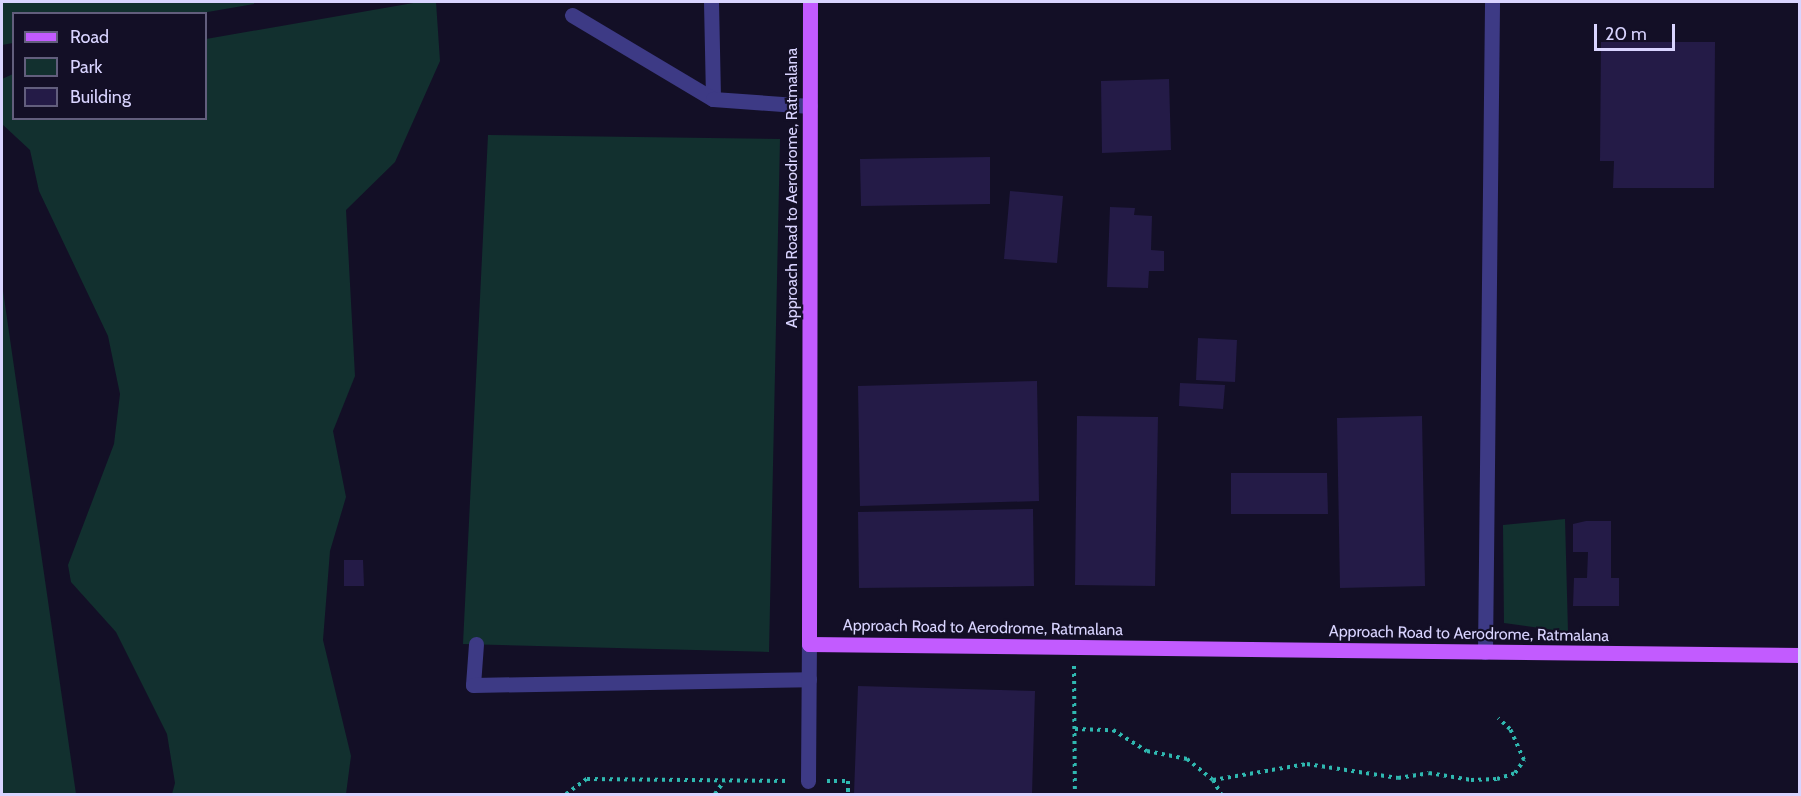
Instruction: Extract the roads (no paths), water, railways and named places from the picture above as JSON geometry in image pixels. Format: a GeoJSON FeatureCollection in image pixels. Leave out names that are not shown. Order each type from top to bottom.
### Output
{"type":"FeatureCollection","features":[{"type":"Feature","properties":{"kind":"main road","name":"Approach Road to Aerodrome, Ratmalana"},"geometry":{"type":"LineString","coordinates":[[810,2],[809,644],[1800,655]]}},
{"type":"Feature","properties":{"kind":"lane"},"geometry":{"type":"LineString","coordinates":[[711,2],[712,99]]}},
{"type":"Feature","properties":{"kind":"lane"},"geometry":{"type":"LineString","coordinates":[[1485,652],[1492,2]]}},
{"type":"Feature","properties":{"kind":"lane"},"geometry":{"type":"LineString","coordinates":[[572,15],[712,99],[810,106]]}},
{"type":"Feature","properties":{"kind":"lane"},"geometry":{"type":"LineString","coordinates":[[476,644],[473,685],[809,679]]}},
{"type":"Feature","properties":{"kind":"lane"},"geometry":{"type":"LineString","coordinates":[[808,782],[809,644]]}}]}
